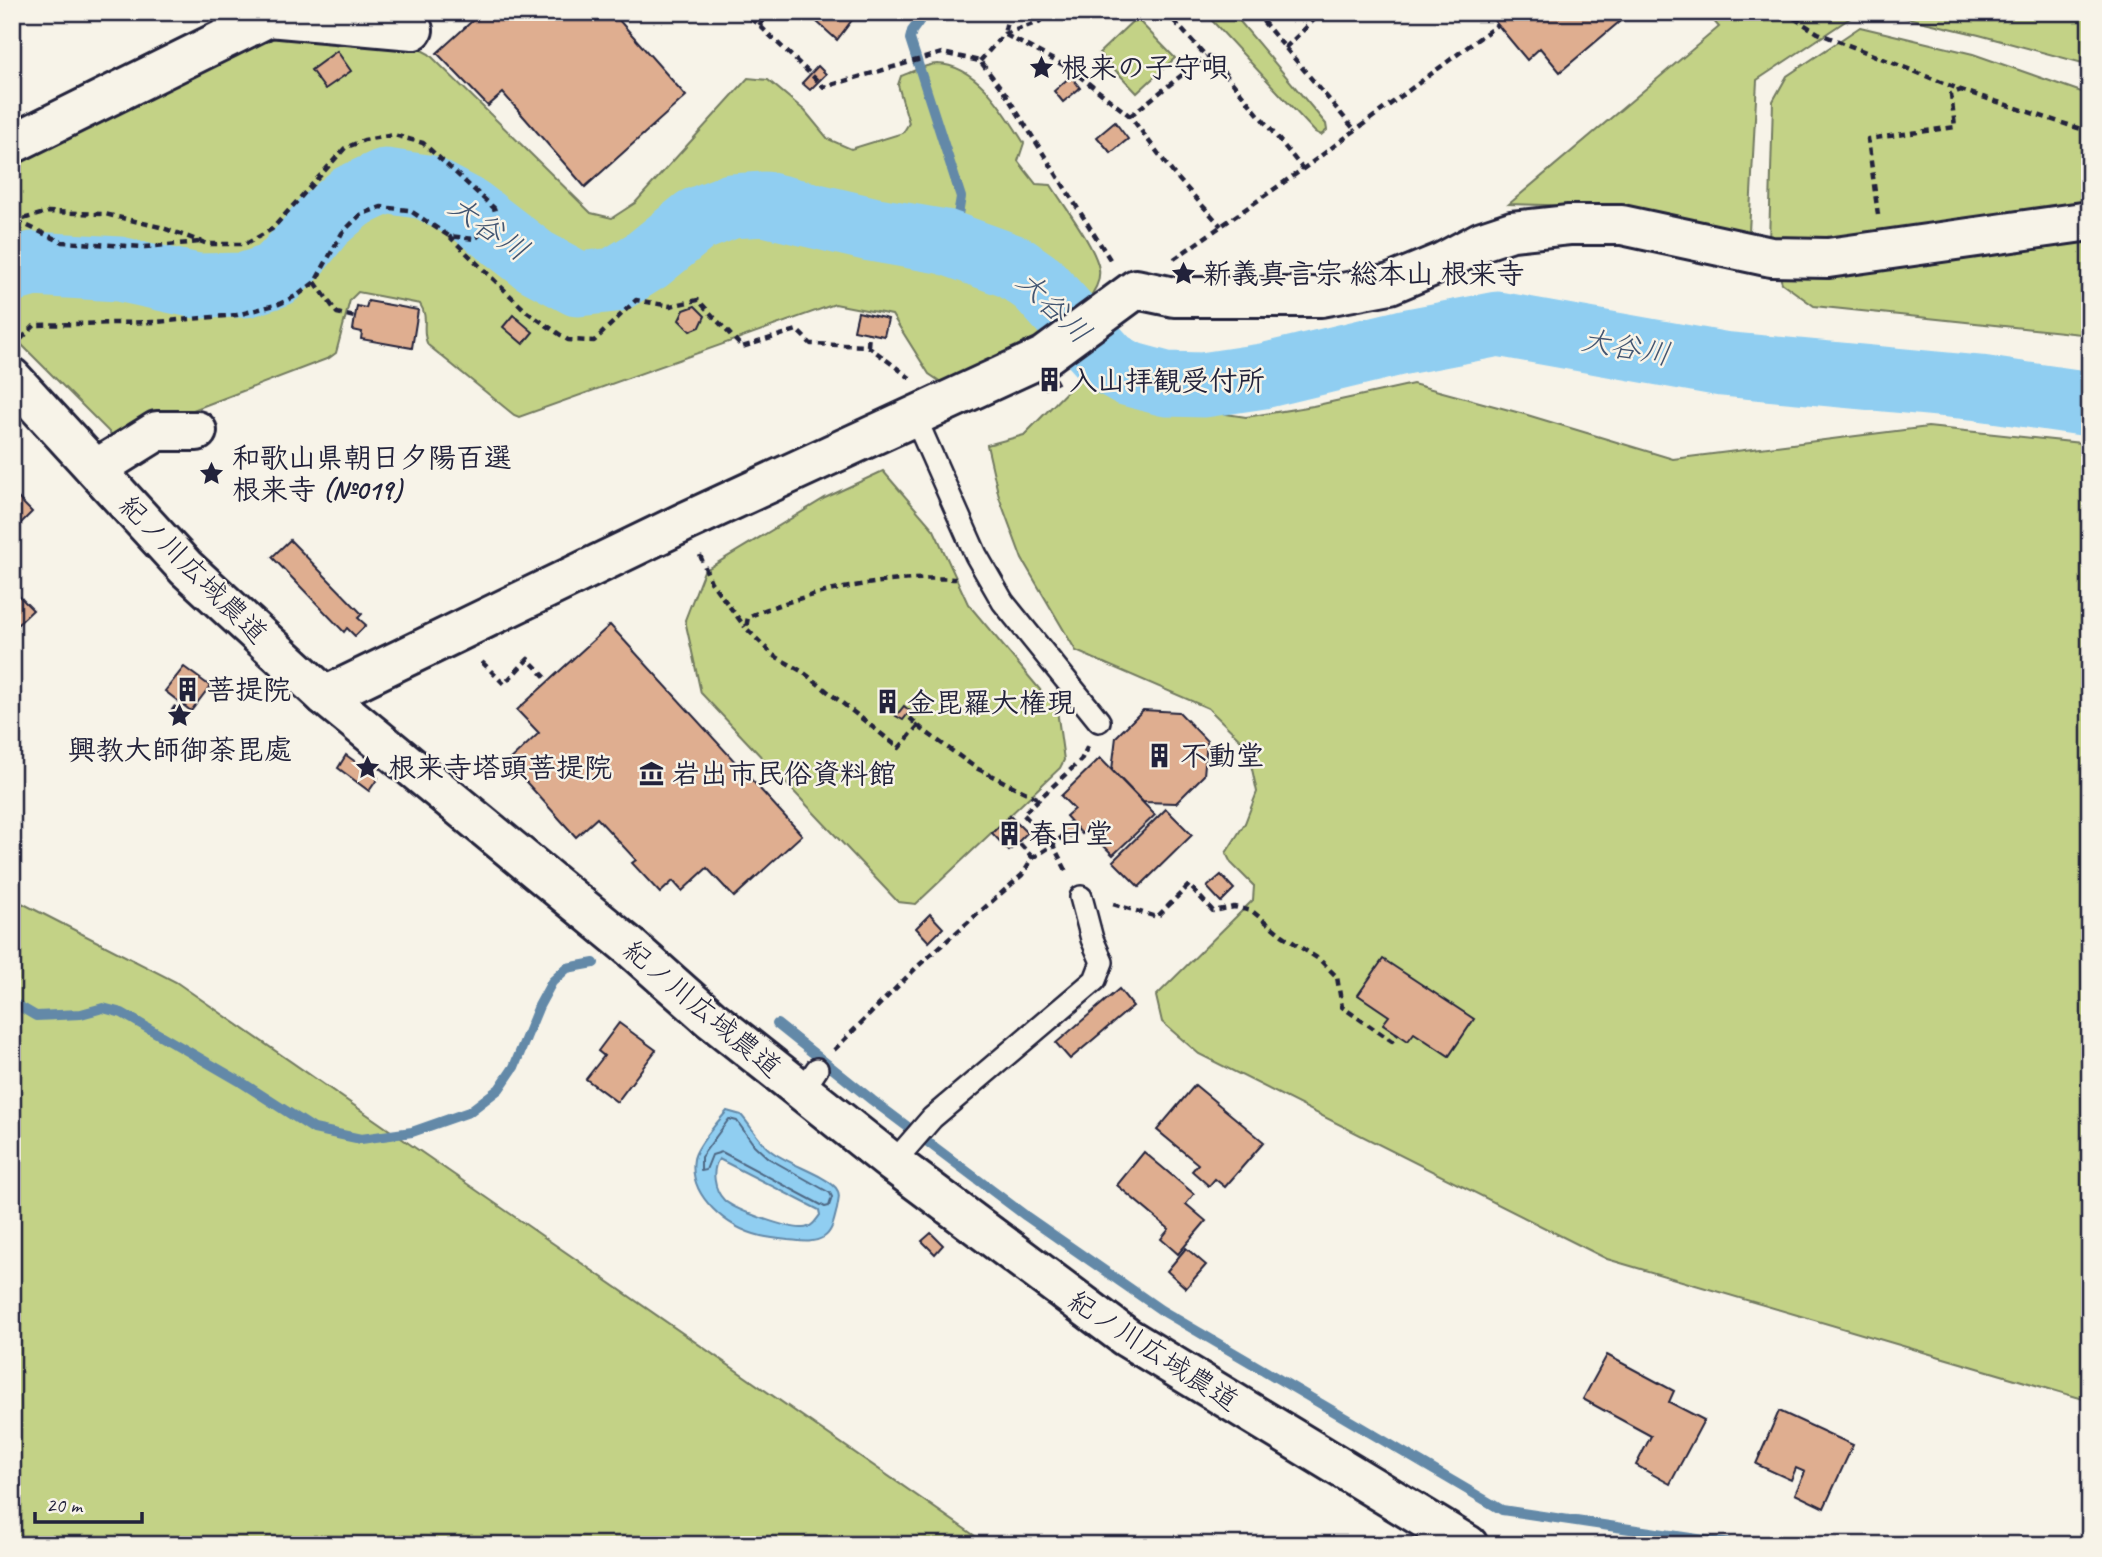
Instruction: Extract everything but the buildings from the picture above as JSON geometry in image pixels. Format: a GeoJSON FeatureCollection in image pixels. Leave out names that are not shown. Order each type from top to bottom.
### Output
{"type":"FeatureCollection","features":[{"type":"Feature","properties":{"kind":"street"},"geometry":{"type":"LineString","coordinates":[[12,144],[269,17],[413,30]]}},
{"type":"Feature","properties":{"kind":"street"},"geometry":{"type":"LineString","coordinates":[[325,696],[687,522],[1045,356],[1150,277],[1174,297],[1321,297],[1390,284],[1444,262],[1482,240],[1512,231],[1569,225],[1622,225],[1771,257],[1828,258],[2090,220]]}},
{"type":"Feature","properties":{"kind":"street","name":"紀ノ川広域農道"},"geometry":{"type":"LineString","coordinates":[[12,379],[186,568],[325,696],[629,946],[710,1018],[810,1079],[1126,1337],[1468,1545]]}},
{"type":"Feature","properties":{"kind":"street"},"geometry":{"type":"LineString","coordinates":[[96,468],[157,431],[197,431]]}},
{"type":"Feature","properties":{"kind":"lane"},"geometry":{"type":"LineString","coordinates":[[928,409],[976,555],[1003,602],[1099,721]]}},
{"type":"Feature","properties":{"kind":"lane"},"geometry":{"type":"LineString","coordinates":[[901,1154],[932,1118],[1095,981],[1102,962],[1092,939],[1081,897]]}},
{"type":"Feature","properties":{"kind":"path"},"geometry":{"type":"LineString","coordinates":[[741,12],[759,24],[824,88],[942,53],[980,61],[1005,93],[1115,268],[1150,277],[1303,169],[1497,25]]}},
{"type":"Feature","properties":{"kind":"path"},"geometry":{"type":"LineString","coordinates":[[759,24],[771,12]]}},
{"type":"Feature","properties":{"kind":"path"},"geometry":{"type":"LineString","coordinates":[[980,61],[1004,34],[1009,12]]}},
{"type":"Feature","properties":{"kind":"path"},"geometry":{"type":"LineString","coordinates":[[1004,34],[1038,22],[1049,12]]}},
{"type":"Feature","properties":{"kind":"path"},"geometry":{"type":"LineString","coordinates":[[1166,12],[1206,56],[1213,59],[1303,169]]}},
{"type":"Feature","properties":{"kind":"path"},"geometry":{"type":"LineString","coordinates":[[1255,12],[1354,129]]}},
{"type":"Feature","properties":{"kind":"path"},"geometry":{"type":"LineString","coordinates":[[1285,49],[1322,12]]}},
{"type":"Feature","properties":{"kind":"path"},"geometry":{"type":"LineString","coordinates":[[1784,12],[1818,33],[1961,90],[2090,132]]}},
{"type":"Feature","properties":{"kind":"path"},"geometry":{"type":"LineString","coordinates":[[1004,34],[1069,68],[1130,116],[1173,173],[1221,226]]}},
{"type":"Feature","properties":{"kind":"path"},"geometry":{"type":"LineString","coordinates":[[1130,116],[1206,56]]}},
{"type":"Feature","properties":{"kind":"path"},"geometry":{"type":"LineString","coordinates":[[1886,250],[1875,201],[1868,139],[1955,127],[1951,94],[1961,90]]}},
{"type":"Feature","properties":{"kind":"path"},"geometry":{"type":"LineString","coordinates":[[14,222],[48,212],[105,214],[160,227],[208,244],[246,244],[272,229],[345,148],[364,140],[394,135],[423,144],[494,208],[498,218],[475,239],[449,236]]}},
{"type":"Feature","properties":{"kind":"path"},"geometry":{"type":"LineString","coordinates":[[12,348],[36,325],[156,322],[237,315],[279,304],[298,295],[315,282],[342,233],[360,215],[381,207],[408,210],[449,236],[527,312],[568,340],[594,341],[636,300],[670,306],[698,300],[742,347],[797,330],[811,344],[868,346],[928,409]]}},
{"type":"Feature","properties":{"kind":"path"},"geometry":{"type":"LineString","coordinates":[[14,222],[62,242],[145,247],[202,242]]}},
{"type":"Feature","properties":{"kind":"path"},"geometry":{"type":"LineString","coordinates":[[315,282],[337,313],[355,317]]}},
{"type":"Feature","properties":{"kind":"path"},"geometry":{"type":"LineString","coordinates":[[868,346],[869,333]]}},
{"type":"Feature","properties":{"kind":"path"},"geometry":{"type":"LineString","coordinates":[[687,522],[711,582],[746,628],[773,655],[803,672],[898,748],[919,726]]}},
{"type":"Feature","properties":{"kind":"path"},"geometry":{"type":"LineString","coordinates":[[746,628],[748,617],[787,601],[866,585],[932,578],[992,582]]}},
{"type":"Feature","properties":{"kind":"path"},"geometry":{"type":"LineString","coordinates":[[455,633],[504,684],[528,659],[549,681]]}},
{"type":"Feature","properties":{"kind":"path"},"geometry":{"type":"LineString","coordinates":[[172,712],[177,705]]}},
{"type":"Feature","properties":{"kind":"path"},"geometry":{"type":"LineString","coordinates":[[910,718],[976,768],[1039,799]]}},
{"type":"Feature","properties":{"kind":"path"},"geometry":{"type":"LineString","coordinates":[[1053,845],[1023,814],[1081,760],[1099,721]]}},
{"type":"Feature","properties":{"kind":"path"},"geometry":{"type":"LineString","coordinates":[[834,1051],[918,966],[1021,875],[1033,858],[1064,835]]}},
{"type":"Feature","properties":{"kind":"path"},"geometry":{"type":"LineString","coordinates":[[1020,844],[1033,858]]}},
{"type":"Feature","properties":{"kind":"path"},"geometry":{"type":"LineString","coordinates":[[1161,913],[1189,885],[1213,911],[1234,907],[1252,911],[1320,960],[1337,977],[1342,1007],[1392,1041],[1398,1033]]}},
{"type":"Feature","properties":{"kind":"green space"},"geometry":{"type":"Polygon","coordinates":[[[1204,12],[1232,12],[1326,124],[1327,130],[1321,135],[1315,132],[1204,12]]]}},
{"type":"Feature","properties":{"kind":"green space"},"geometry":{"type":"Polygon","coordinates":[[[1706,12],[1859,12],[1757,80],[1749,232],[1662,213],[1583,206],[1509,204],[1719,27],[1706,12]]]}},
{"type":"Feature","properties":{"kind":"green space"},"geometry":{"type":"Polygon","coordinates":[[[1882,12],[2090,12],[2090,65],[1979,35],[1882,12]]]}},
{"type":"Feature","properties":{"kind":"green space"},"geometry":{"type":"Polygon","coordinates":[[[1136,18],[1175,58],[1137,93],[1099,53],[1136,18]]]}},
{"type":"Feature","properties":{"kind":"green space"},"geometry":{"type":"Polygon","coordinates":[[[1860,27],[1973,54],[2090,95],[2090,335],[1814,306],[1782,283],[1769,242],[1773,101],[1787,76],[1860,27]]]}},
{"type":"Feature","properties":{"kind":"green space"},"geometry":{"type":"Polygon","coordinates":[[[266,36],[414,46],[429,54],[591,213],[612,218],[635,203],[748,78],[768,80],[805,111],[828,139],[851,149],[903,133],[909,123],[898,85],[901,76],[933,64],[952,66],[978,82],[1008,118],[1024,143],[1018,161],[1036,184],[1051,185],[1092,249],[1099,269],[1096,288],[1083,305],[1037,338],[941,382],[929,374],[892,315],[835,304],[519,417],[428,345],[420,304],[358,292],[350,300],[336,353],[329,358],[120,438],[112,435],[12,335],[12,164],[266,36]]]}},
{"type":"Feature","properties":{"kind":"green space"},"geometry":{"type":"Polygon","coordinates":[[[1086,372],[1160,404],[1246,417],[1313,406],[1413,384],[1673,459],[1928,427],[2090,444],[2090,1401],[1607,1259],[1199,1054],[1162,1022],[1156,996],[1253,900],[1254,886],[1231,863],[1226,853],[1245,823],[1257,792],[1247,746],[1208,708],[1076,651],[1022,559],[999,497],[987,445],[1024,435],[1086,372]]]}},
{"type":"Feature","properties":{"kind":"green space"},"geometry":{"type":"Polygon","coordinates":[[[883,471],[934,530],[968,604],[1057,710],[1064,760],[1060,768],[916,904],[898,902],[701,693],[685,620],[704,571],[825,498],[883,471]]]}},
{"type":"Feature","properties":{"kind":"green space"},"geometry":{"type":"Polygon","coordinates":[[[12,898],[176,982],[988,1545],[12,1545],[12,898]]]}},
{"type":"Feature","properties":{"kind":"water"},"geometry":{"type":"Polygon","coordinates":[[[727,1111],[741,1115],[771,1151],[831,1183],[838,1190],[833,1224],[824,1237],[806,1242],[748,1232],[724,1218],[704,1198],[697,1186],[694,1159],[703,1141],[727,1111]],[[719,1159],[714,1174],[718,1191],[724,1200],[738,1209],[774,1222],[803,1228],[815,1222],[820,1215],[819,1210],[719,1159]]]}},
{"type":"Feature","properties":{"kind":"waterway"},"geometry":{"type":"LineString","coordinates":[[926,12],[912,31],[910,39],[961,197],[958,215],[945,242]]}},
{"type":"Feature","properties":{"kind":"waterway","name":"大谷川"},"geometry":{"type":"LineString","coordinates":[[12,270],[33,264],[119,269],[197,286],[245,285],[276,275],[322,222],[351,197],[385,181],[426,187],[469,210],[535,261],[578,284],[615,280],[647,260],[696,220],[731,206],[765,204],[871,229],[945,242],[1014,267],[1038,284],[1109,363],[1129,374],[1166,384],[1203,385],[1263,376],[1404,342],[1498,324],[1722,364],[1980,388],[2090,404]]}},
{"type":"Feature","properties":{"kind":"waterway"},"geometry":{"type":"LineString","coordinates":[[12,1002],[36,1016],[81,1014],[103,1008],[122,1013],[241,1082],[314,1129],[361,1139],[412,1132],[469,1112],[499,1089],[514,1067],[552,982],[567,968],[594,963]]}},
{"type":"Feature","properties":{"kind":"waterway"},"geometry":{"type":"LineString","coordinates":[[777,1024],[872,1100],[1026,1216],[1161,1310],[1502,1510],[1738,1545]]}},
{"type":"Feature","properties":{"kind":"place","name":"根来の子守唄"},"geometry":{"type":"Point","coordinates":[1041,67]}},
{"type":"Feature","properties":{"kind":"place","name":"新義真言宗 総本山 根来寺"},"geometry":{"type":"Point","coordinates":[1183,273]}},
{"type":"Feature","properties":{"kind":"place","name":"入山拝観受付所"},"geometry":{"type":"Point","coordinates":[1049,380]}},
{"type":"Feature","properties":{"kind":"place","name":"和歌山県朝日夕陽百選 根来寺 (№019)"},"geometry":{"type":"Point","coordinates":[212,473]}},
{"type":"Feature","properties":{"kind":"place","name":"菩提院"},"geometry":{"type":"Point","coordinates":[187,689]}},
{"type":"Feature","properties":{"kind":"place","name":"金毘羅大権現"},"geometry":{"type":"Point","coordinates":[887,702]}},
{"type":"Feature","properties":{"kind":"place","name":"興教大師御荼毘處"},"geometry":{"type":"Point","coordinates":[180,715]}},
{"type":"Feature","properties":{"kind":"place","name":"不動堂"},"geometry":{"type":"Point","coordinates":[1160,755]}},
{"type":"Feature","properties":{"kind":"place","name":"根来寺塔頭菩提院"},"geometry":{"type":"Point","coordinates":[368,767]}},
{"type":"Feature","properties":{"kind":"place","name":"岩出市民俗資料館"},"geometry":{"type":"Point","coordinates":[652,773]}},
{"type":"Feature","properties":{"kind":"place","name":"春日堂"},"geometry":{"type":"Point","coordinates":[1009,833]}}]}
